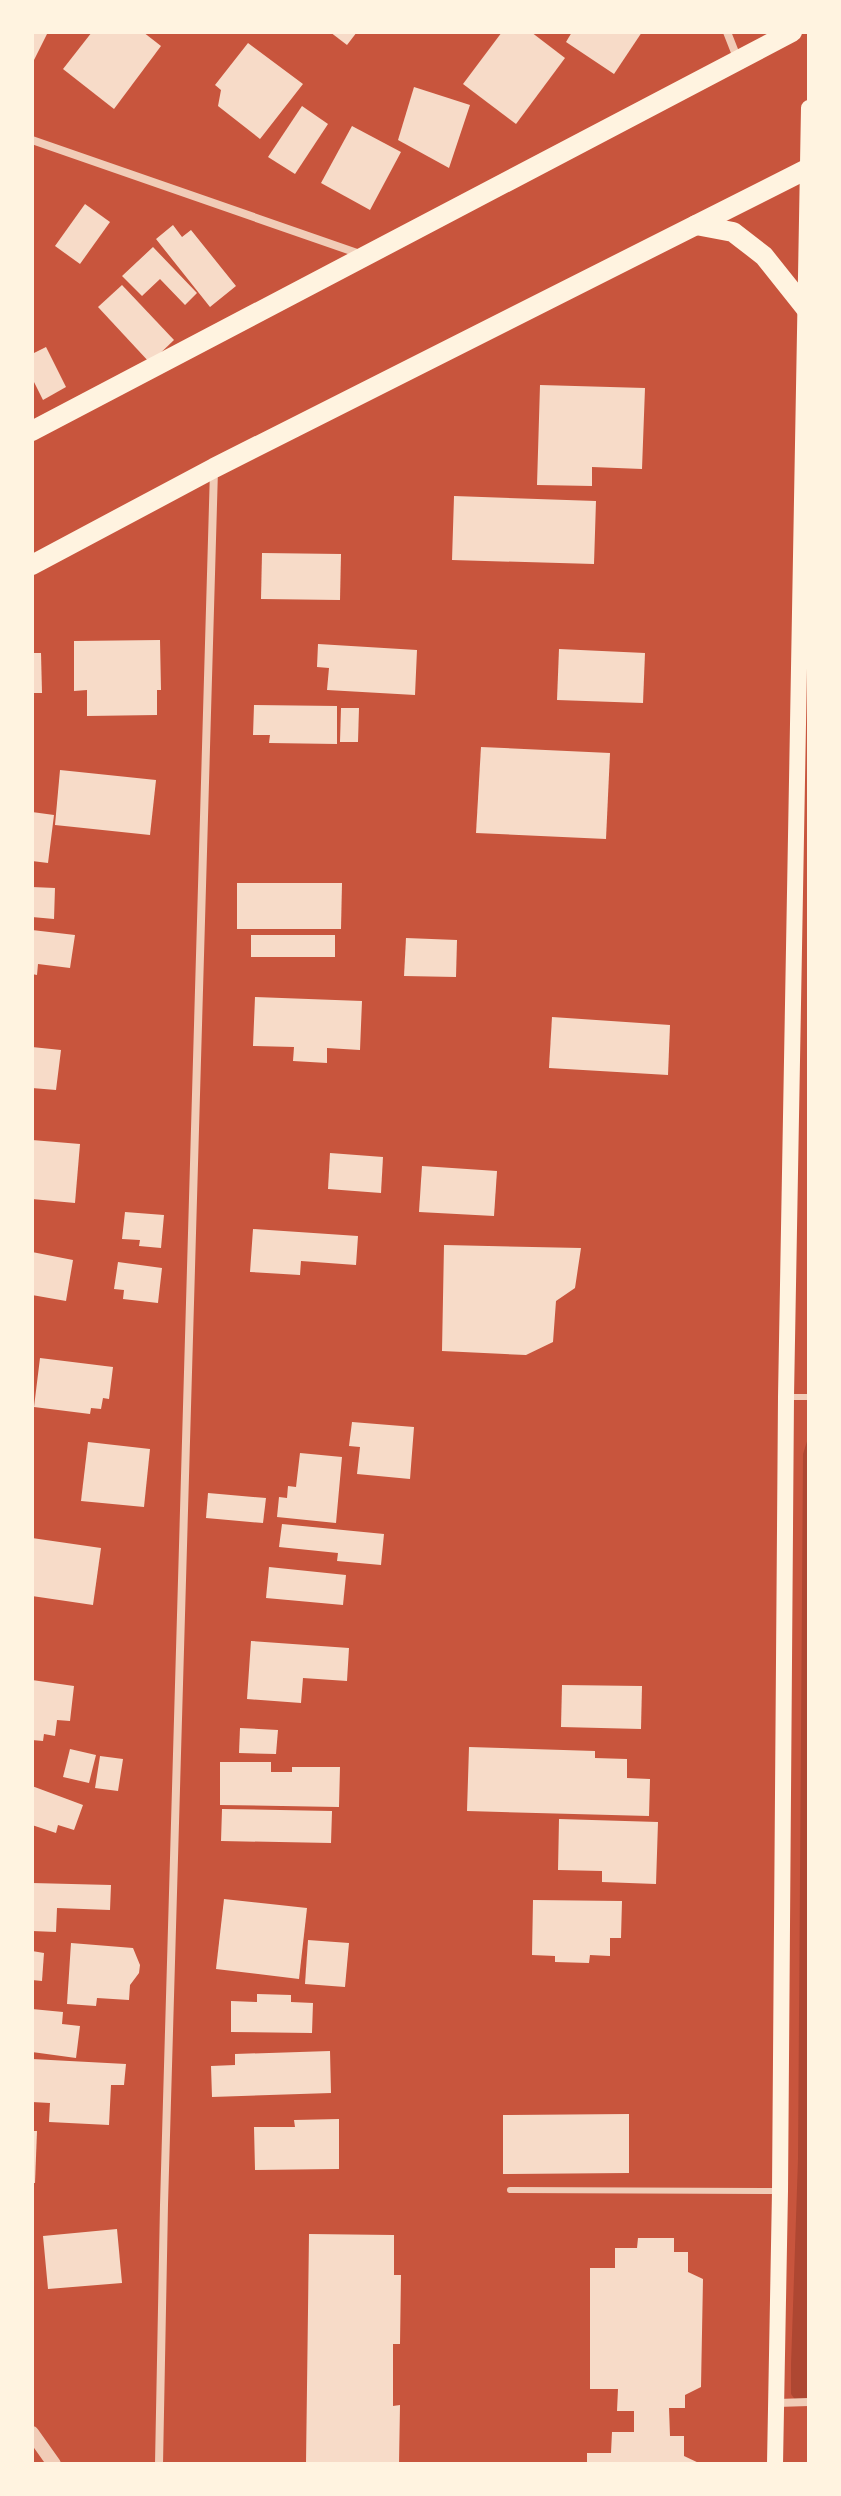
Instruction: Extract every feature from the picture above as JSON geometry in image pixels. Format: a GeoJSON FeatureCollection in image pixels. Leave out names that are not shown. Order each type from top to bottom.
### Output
{"type":"FeatureCollection","features":[{"type":"Feature","properties":{"kind":"main road"},"geometry":{"type":"LineString","coordinates":[[32,431],[792,32]]}},
{"type":"Feature","properties":{"kind":"main road"},"geometry":{"type":"LineString","coordinates":[[775,2464],[786,1397],[809,108]]}},
{"type":"Feature","properties":{"kind":"main road"},"geometry":{"type":"LineString","coordinates":[[32,565],[214,468],[808,168]]}},
{"type":"Feature","properties":{"kind":"main road"},"geometry":{"type":"LineString","coordinates":[[696,225],[733,232],[764,256],[807,310]]}},
{"type":"Feature","properties":{"kind":"street"},"geometry":{"type":"LineString","coordinates":[[727,32],[738,60]]}},
{"type":"Feature","properties":{"kind":"street"},"geometry":{"type":"LineString","coordinates":[[32,140],[365,256]]}},
{"type":"Feature","properties":{"kind":"street"},"geometry":{"type":"LineString","coordinates":[[159,2464],[164,2189],[214,468]]}},
{"type":"Feature","properties":{"kind":"street"},"geometry":{"type":"LineString","coordinates":[[777,2403],[809,2402]]}},
{"type":"Feature","properties":{"kind":"street"},"geometry":{"type":"LineString","coordinates":[[32,2433],[54,2464]]}},
{"type":"Feature","properties":{"kind":"lane"},"geometry":{"type":"LineString","coordinates":[[786,1397],[809,1397]]}},
{"type":"Feature","properties":{"kind":"lane"},"geometry":{"type":"LineString","coordinates":[[510,2190],[780,2191]]}},
{"type":"Feature","properties":{"kind":"shaded area"},"geometry":{"type":"Polygon","coordinates":[[[809,1435],[809,2405],[799,2405],[791,2394],[791,2365],[798,2159],[803,1454],[809,1435]]]}},
{"type":"Feature","properties":{"kind":"building"},"geometry":{"type":"Polygon","coordinates":[[[32,32],[48,32],[32,64],[32,32]]]}},
{"type":"Feature","properties":{"kind":"building"},"geometry":{"type":"Polygon","coordinates":[[[92,32],[143,32],[161,46],[114,109],[63,69],[92,32]]]}},
{"type":"Feature","properties":{"kind":"building"},"geometry":{"type":"Polygon","coordinates":[[[330,32],[357,32],[347,45],[330,32]]]}},
{"type":"Feature","properties":{"kind":"building"},"geometry":{"type":"Polygon","coordinates":[[[502,32],[531,32],[565,58],[516,124],[463,84],[502,32]]]}},
{"type":"Feature","properties":{"kind":"building"},"geometry":{"type":"Polygon","coordinates":[[[572,32],[642,32],[614,74],[566,42],[572,32]]]}},
{"type":"Feature","properties":{"kind":"building"},"geometry":{"type":"Polygon","coordinates":[[[248,43],[303,84],[260,139],[218,106],[221,90],[215,85],[248,43]]]}},
{"type":"Feature","properties":{"kind":"building"},"geometry":{"type":"Polygon","coordinates":[[[414,87],[470,105],[449,168],[398,140],[414,87]]]}},
{"type":"Feature","properties":{"kind":"building"},"geometry":{"type":"Polygon","coordinates":[[[302,106],[328,124],[295,174],[268,157],[302,106]]]}},
{"type":"Feature","properties":{"kind":"building"},"geometry":{"type":"Polygon","coordinates":[[[352,126],[401,152],[370,210],[321,183],[352,126]]]}},
{"type":"Feature","properties":{"kind":"building"},"geometry":{"type":"Polygon","coordinates":[[[85,204],[110,222],[80,264],[55,246],[85,204]]]}},
{"type":"Feature","properties":{"kind":"building"},"geometry":{"type":"Polygon","coordinates":[[[173,225],[182,237],[191,230],[236,286],[210,307],[156,239],[173,225]]]}},
{"type":"Feature","properties":{"kind":"building"},"geometry":{"type":"Polygon","coordinates":[[[153,247],[197,293],[185,305],[160,279],[142,296],[122,276],[153,247]]]}},
{"type":"Feature","properties":{"kind":"building"},"geometry":{"type":"Polygon","coordinates":[[[122,285],[174,340],[150,363],[98,307],[122,285]]]}},
{"type":"Feature","properties":{"kind":"building"},"geometry":{"type":"Polygon","coordinates":[[[46,347],[66,387],[43,400],[32,378],[32,354],[46,347]]]}},
{"type":"Feature","properties":{"kind":"building"},"geometry":{"type":"Polygon","coordinates":[[[540,385],[645,388],[642,469],[592,467],[592,486],[537,485],[540,385]]]}},
{"type":"Feature","properties":{"kind":"building"},"geometry":{"type":"Polygon","coordinates":[[[454,496],[596,501],[594,564],[452,560],[454,496]]]}},
{"type":"Feature","properties":{"kind":"building"},"geometry":{"type":"Polygon","coordinates":[[[262,553],[341,554],[340,600],[261,599],[262,553]]]}},
{"type":"Feature","properties":{"kind":"building"},"geometry":{"type":"Polygon","coordinates":[[[160,640],[161,690],[157,690],[157,715],[87,716],[87,690],[74,691],[74,641],[160,640]]]}},
{"type":"Feature","properties":{"kind":"building"},"geometry":{"type":"Polygon","coordinates":[[[318,644],[417,650],[415,695],[327,690],[329,668],[317,667],[318,644]]]}},
{"type":"Feature","properties":{"kind":"building"},"geometry":{"type":"Polygon","coordinates":[[[559,649],[645,653],[643,703],[557,700],[559,649]]]}},
{"type":"Feature","properties":{"kind":"building"},"geometry":{"type":"Polygon","coordinates":[[[32,653],[41,653],[42,693],[32,693],[32,653]]]}},
{"type":"Feature","properties":{"kind":"building"},"geometry":{"type":"Polygon","coordinates":[[[254,705],[337,706],[337,744],[269,743],[270,735],[253,735],[254,705]]]}},
{"type":"Feature","properties":{"kind":"building"},"geometry":{"type":"Polygon","coordinates":[[[341,708],[359,708],[358,742],[340,742],[341,708]]]}},
{"type":"Feature","properties":{"kind":"building"},"geometry":{"type":"Polygon","coordinates":[[[481,747],[610,753],[606,839],[476,833],[481,747]]]}},
{"type":"Feature","properties":{"kind":"building"},"geometry":{"type":"Polygon","coordinates":[[[60,770],[156,780],[150,835],[55,825],[60,770]]]}},
{"type":"Feature","properties":{"kind":"building"},"geometry":{"type":"Polygon","coordinates":[[[32,812],[54,815],[48,863],[32,861],[32,812]]]}},
{"type":"Feature","properties":{"kind":"building"},"geometry":{"type":"Polygon","coordinates":[[[237,883],[342,883],[341,929],[237,929],[237,883]]]}},
{"type":"Feature","properties":{"kind":"building"},"geometry":{"type":"Polygon","coordinates":[[[32,887],[55,888],[54,919],[32,917],[32,887]]]}},
{"type":"Feature","properties":{"kind":"building"},"geometry":{"type":"Polygon","coordinates":[[[32,930],[75,935],[70,968],[38,964],[37,975],[32,974],[32,930]]]}},
{"type":"Feature","properties":{"kind":"building"},"geometry":{"type":"Polygon","coordinates":[[[251,935],[335,935],[335,957],[251,957],[251,935]]]}},
{"type":"Feature","properties":{"kind":"building"},"geometry":{"type":"Polygon","coordinates":[[[406,938],[457,940],[456,977],[404,976],[406,938]]]}},
{"type":"Feature","properties":{"kind":"building"},"geometry":{"type":"Polygon","coordinates":[[[255,997],[362,1001],[360,1050],[327,1048],[327,1063],[293,1061],[294,1047],[253,1046],[255,997]]]}},
{"type":"Feature","properties":{"kind":"building"},"geometry":{"type":"Polygon","coordinates":[[[552,1017],[670,1025],[668,1075],[549,1068],[552,1017]]]}},
{"type":"Feature","properties":{"kind":"building"},"geometry":{"type":"Polygon","coordinates":[[[32,1047],[61,1050],[56,1090],[32,1088],[32,1047]]]}},
{"type":"Feature","properties":{"kind":"building"},"geometry":{"type":"Polygon","coordinates":[[[32,1140],[80,1144],[75,1203],[32,1199],[32,1140]]]}},
{"type":"Feature","properties":{"kind":"building"},"geometry":{"type":"Polygon","coordinates":[[[330,1153],[383,1157],[381,1193],[328,1189],[330,1153]]]}},
{"type":"Feature","properties":{"kind":"building"},"geometry":{"type":"Polygon","coordinates":[[[422,1166],[497,1171],[494,1216],[419,1212],[422,1166]]]}},
{"type":"Feature","properties":{"kind":"building"},"geometry":{"type":"Polygon","coordinates":[[[125,1212],[164,1215],[161,1248],[139,1246],[140,1240],[122,1239],[125,1212]]]}},
{"type":"Feature","properties":{"kind":"building"},"geometry":{"type":"Polygon","coordinates":[[[253,1229],[358,1236],[356,1265],[301,1261],[300,1275],[250,1272],[253,1229]]]}},
{"type":"Feature","properties":{"kind":"building"},"geometry":{"type":"Polygon","coordinates":[[[444,1245],[581,1248],[575,1288],[556,1301],[553,1342],[526,1355],[442,1351],[444,1245]]]}},
{"type":"Feature","properties":{"kind":"building"},"geometry":{"type":"Polygon","coordinates":[[[32,1252],[73,1260],[66,1301],[32,1295],[32,1252]]]}},
{"type":"Feature","properties":{"kind":"building"},"geometry":{"type":"Polygon","coordinates":[[[118,1262],[162,1268],[158,1303],[123,1299],[124,1290],[114,1289],[118,1262]]]}},
{"type":"Feature","properties":{"kind":"building"},"geometry":{"type":"Polygon","coordinates":[[[40,1358],[113,1367],[109,1399],[103,1398],[101,1409],[91,1408],[90,1414],[34,1407],[40,1358]]]}},
{"type":"Feature","properties":{"kind":"building"},"geometry":{"type":"Polygon","coordinates":[[[352,1422],[414,1427],[410,1479],[357,1474],[360,1447],[349,1446],[352,1422]]]}},
{"type":"Feature","properties":{"kind":"building"},"geometry":{"type":"Polygon","coordinates":[[[88,1442],[150,1449],[144,1507],[81,1501],[88,1442]]]}},
{"type":"Feature","properties":{"kind":"building"},"geometry":{"type":"Polygon","coordinates":[[[300,1453],[342,1457],[336,1523],[277,1517],[279,1497],[287,1498],[288,1486],[296,1487],[300,1453]]]}},
{"type":"Feature","properties":{"kind":"building"},"geometry":{"type":"Polygon","coordinates":[[[208,1493],[266,1498],[263,1523],[206,1518],[208,1493]]]}},
{"type":"Feature","properties":{"kind":"building"},"geometry":{"type":"Polygon","coordinates":[[[282,1524],[384,1534],[381,1565],[337,1561],[338,1553],[279,1547],[282,1524]]]}},
{"type":"Feature","properties":{"kind":"building"},"geometry":{"type":"Polygon","coordinates":[[[32,1538],[101,1548],[93,1605],[32,1596],[32,1538]]]}},
{"type":"Feature","properties":{"kind":"building"},"geometry":{"type":"Polygon","coordinates":[[[269,1567],[346,1575],[343,1605],[266,1598],[269,1567]]]}},
{"type":"Feature","properties":{"kind":"building"},"geometry":{"type":"Polygon","coordinates":[[[251,1641],[349,1648],[347,1681],[303,1678],[301,1703],[247,1699],[251,1641]]]}},
{"type":"Feature","properties":{"kind":"building"},"geometry":{"type":"Polygon","coordinates":[[[32,1680],[74,1686],[70,1721],[57,1720],[55,1736],[44,1734],[43,1741],[32,1740],[32,1680]]]}},
{"type":"Feature","properties":{"kind":"building"},"geometry":{"type":"Polygon","coordinates":[[[562,1685],[642,1686],[641,1729],[561,1727],[562,1685]]]}},
{"type":"Feature","properties":{"kind":"building"},"geometry":{"type":"Polygon","coordinates":[[[240,1728],[278,1730],[276,1754],[239,1753],[240,1728]]]}},
{"type":"Feature","properties":{"kind":"building"},"geometry":{"type":"Polygon","coordinates":[[[469,1747],[595,1751],[595,1758],[627,1759],[627,1778],[650,1779],[649,1816],[467,1811],[469,1747]]]}},
{"type":"Feature","properties":{"kind":"building"},"geometry":{"type":"Polygon","coordinates":[[[70,1749],[96,1755],[89,1783],[63,1777],[70,1749]]]}},
{"type":"Feature","properties":{"kind":"building"},"geometry":{"type":"Polygon","coordinates":[[[100,1756],[123,1759],[118,1791],[95,1788],[100,1756]]]}},
{"type":"Feature","properties":{"kind":"building"},"geometry":{"type":"Polygon","coordinates":[[[220,1762],[271,1762],[271,1772],[292,1772],[292,1767],[340,1767],[339,1807],[220,1805],[220,1762]]]}},
{"type":"Feature","properties":{"kind":"building"},"geometry":{"type":"Polygon","coordinates":[[[32,1786],[83,1805],[74,1830],[58,1825],[56,1833],[32,1825],[32,1786]]]}},
{"type":"Feature","properties":{"kind":"building"},"geometry":{"type":"Polygon","coordinates":[[[222,1809],[332,1811],[331,1843],[221,1841],[222,1809]]]}},
{"type":"Feature","properties":{"kind":"building"},"geometry":{"type":"Polygon","coordinates":[[[559,1819],[658,1822],[656,1884],[602,1882],[602,1871],[558,1870],[559,1819]]]}},
{"type":"Feature","properties":{"kind":"building"},"geometry":{"type":"Polygon","coordinates":[[[32,1883],[111,1885],[110,1910],[57,1908],[56,1932],[32,1931],[32,1883]]]}},
{"type":"Feature","properties":{"kind":"building"},"geometry":{"type":"Polygon","coordinates":[[[224,1899],[307,1908],[299,1979],[216,1969],[224,1899]]]}},
{"type":"Feature","properties":{"kind":"building"},"geometry":{"type":"Polygon","coordinates":[[[533,1900],[622,1901],[621,1938],[610,1938],[610,1956],[590,1955],[589,1963],[555,1962],[555,1956],[532,1955],[533,1900]]]}},
{"type":"Feature","properties":{"kind":"building"},"geometry":{"type":"Polygon","coordinates":[[[308,1940],[349,1943],[345,1987],[305,1984],[308,1940]]]}},
{"type":"Feature","properties":{"kind":"building"},"geometry":{"type":"Polygon","coordinates":[[[71,1943],[133,1948],[140,1965],[139,1973],[130,1985],[129,2000],[97,1998],[96,2006],[67,2004],[71,1943]]]}},
{"type":"Feature","properties":{"kind":"building"},"geometry":{"type":"Polygon","coordinates":[[[32,1951],[44,1953],[42,1981],[32,1980],[32,1951]]]}},
{"type":"Feature","properties":{"kind":"building"},"geometry":{"type":"Polygon","coordinates":[[[257,1994],[291,1995],[291,2002],[313,2003],[312,2033],[231,2032],[231,2001],[257,2002],[257,1994]]]}},
{"type":"Feature","properties":{"kind":"building"},"geometry":{"type":"Polygon","coordinates":[[[32,2009],[63,2012],[62,2024],[80,2026],[76,2058],[32,2052],[32,2009]]]}},
{"type":"Feature","properties":{"kind":"building"},"geometry":{"type":"Polygon","coordinates":[[[330,2051],[331,2093],[212,2097],[211,2066],[235,2065],[235,2054],[330,2051]]]}},
{"type":"Feature","properties":{"kind":"building"},"geometry":{"type":"Polygon","coordinates":[[[32,2059],[126,2064],[124,2085],[111,2085],[109,2125],[49,2122],[50,2103],[32,2102],[32,2059]]]}},
{"type":"Feature","properties":{"kind":"building"},"geometry":{"type":"Polygon","coordinates":[[[629,2114],[629,2173],[503,2174],[503,2115],[629,2114]]]}},
{"type":"Feature","properties":{"kind":"building"},"geometry":{"type":"Polygon","coordinates":[[[339,2119],[339,2169],[255,2170],[254,2127],[295,2127],[294,2120],[339,2119]]]}},
{"type":"Feature","properties":{"kind":"building"},"geometry":{"type":"Polygon","coordinates":[[[32,2131],[37,2131],[35,2183],[32,2183],[32,2131]]]}},
{"type":"Feature","properties":{"kind":"building"},"geometry":{"type":"Polygon","coordinates":[[[117,2229],[122,2283],[48,2289],[43,2236],[117,2229]]]}},
{"type":"Feature","properties":{"kind":"building"},"geometry":{"type":"Polygon","coordinates":[[[309,2234],[394,2235],[394,2275],[401,2275],[400,2344],[393,2344],[393,2406],[400,2405],[399,2464],[306,2464],[309,2234]]]}},
{"type":"Feature","properties":{"kind":"building"},"geometry":{"type":"Polygon","coordinates":[[[638,2238],[674,2238],[674,2252],[688,2252],[688,2272],[703,2279],[701,2387],[685,2395],[685,2408],[669,2408],[670,2436],[684,2436],[684,2456],[701,2464],[587,2464],[587,2453],[611,2453],[612,2432],[634,2432],[634,2411],[617,2411],[618,2389],[590,2389],[590,2268],[615,2268],[615,2248],[637,2248],[638,2238]]]}}]}
